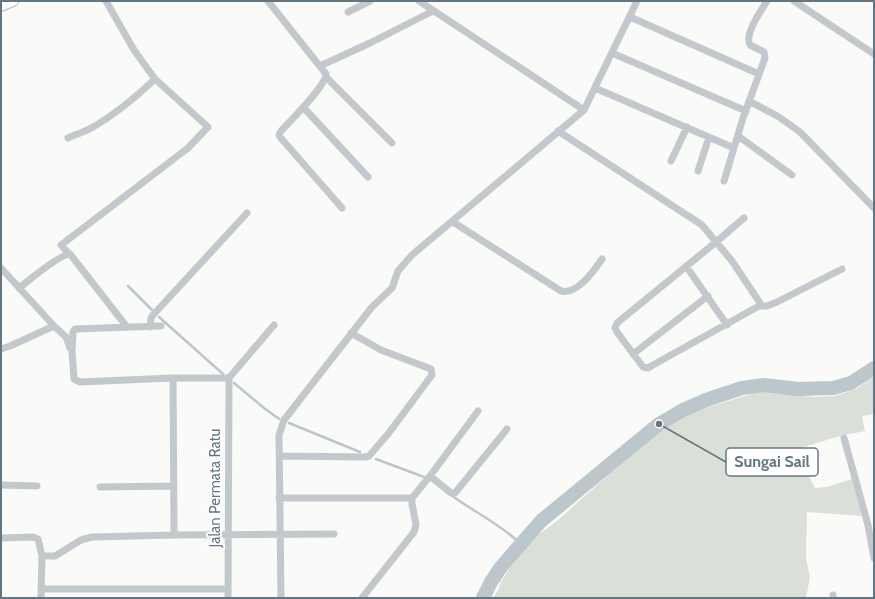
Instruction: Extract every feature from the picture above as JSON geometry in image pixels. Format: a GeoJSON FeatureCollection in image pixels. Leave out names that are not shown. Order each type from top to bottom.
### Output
{"type":"FeatureCollection","features":[{"type":"Feature","properties":{"kind":"street"},"geometry":{"type":"LineString","coordinates":[[1,6],[13,1]]}},
{"type":"Feature","properties":{"kind":"street"},"geometry":{"type":"LineString","coordinates":[[106,1],[130,44],[155,79],[208,127],[188,148],[61,245],[71,255],[127,327]]}},
{"type":"Feature","properties":{"kind":"street"},"geometry":{"type":"LineString","coordinates":[[268,1],[320,66],[326,74],[326,78],[392,143]]}},
{"type":"Feature","properties":{"kind":"street"},"geometry":{"type":"LineString","coordinates":[[348,12],[370,1]]}},
{"type":"Feature","properties":{"kind":"street"},"geometry":{"type":"LineString","coordinates":[[420,1],[584,110]]}},
{"type":"Feature","properties":{"kind":"street"},"geometry":{"type":"LineString","coordinates":[[281,598],[279,435],[284,420],[372,307],[392,288],[398,271],[412,255],[584,110],[638,1]]}},
{"type":"Feature","properties":{"kind":"street"},"geometry":{"type":"LineString","coordinates":[[724,181],[749,101],[765,58],[765,53],[750,45],[748,38],[750,31],[767,1]]}},
{"type":"Feature","properties":{"kind":"street"},"geometry":{"type":"LineString","coordinates":[[794,1],[874,54]]}},
{"type":"Feature","properties":{"kind":"street"},"geometry":{"type":"LineString","coordinates":[[320,66],[370,43],[433,11]]}},
{"type":"Feature","properties":{"kind":"street"},"geometry":{"type":"LineString","coordinates":[[630,17],[760,74]]}},
{"type":"Feature","properties":{"kind":"street"},"geometry":{"type":"LineString","coordinates":[[612,53],[746,111]]}},
{"type":"Feature","properties":{"kind":"street"},"geometry":{"type":"LineString","coordinates":[[326,78],[304,108],[281,131],[279,135],[342,208]]}},
{"type":"Feature","properties":{"kind":"street"},"geometry":{"type":"LineString","coordinates":[[68,138],[94,127],[145,89],[155,79]]}},
{"type":"Feature","properties":{"kind":"street"},"geometry":{"type":"LineString","coordinates":[[595,88],[734,148]]}},
{"type":"Feature","properties":{"kind":"street"},"geometry":{"type":"LineString","coordinates":[[749,101],[779,116],[800,132],[866,198],[874,208]]}},
{"type":"Feature","properties":{"kind":"street"},"geometry":{"type":"LineString","coordinates":[[304,108],[368,177]]}},
{"type":"Feature","properties":{"kind":"street"},"geometry":{"type":"LineString","coordinates":[[671,160],[687,127]]}},
{"type":"Feature","properties":{"kind":"street"},"geometry":{"type":"LineString","coordinates":[[558,131],[702,225],[732,261],[760,303],[760,306]]}},
{"type":"Feature","properties":{"kind":"street"},"geometry":{"type":"LineString","coordinates":[[698,172],[709,136]]}},
{"type":"Feature","properties":{"kind":"street"},"geometry":{"type":"LineString","coordinates":[[738,136],[792,175]]}},
{"type":"Feature","properties":{"kind":"street"},"geometry":{"type":"LineString","coordinates":[[150,326],[152,315],[247,213]]}},
{"type":"Feature","properties":{"kind":"street"},"geometry":{"type":"LineString","coordinates":[[744,218],[615,325],[617,332],[643,367],[648,368],[760,306],[767,306],[777,302],[842,269]]}},
{"type":"Feature","properties":{"kind":"street"},"geometry":{"type":"LineString","coordinates":[[453,222],[561,291],[566,292],[573,290],[589,276],[602,259]]}},
{"type":"Feature","properties":{"kind":"street"},"geometry":{"type":"LineString","coordinates":[[19,288],[59,258],[69,254]]}},
{"type":"Feature","properties":{"kind":"street"},"geometry":{"type":"LineString","coordinates":[[686,266],[727,325]]}},
{"type":"Feature","properties":{"kind":"street"},"geometry":{"type":"LineString","coordinates":[[1,268],[66,338],[72,352]]}},
{"type":"Feature","properties":{"kind":"street"},"geometry":{"type":"LineString","coordinates":[[633,354],[708,296]]}},
{"type":"Feature","properties":{"kind":"street"},"geometry":{"type":"LineString","coordinates":[[1,349],[54,326]]}},
{"type":"Feature","properties":{"kind":"street"},"geometry":{"type":"LineString","coordinates":[[161,326],[74,329],[72,352],[73,377],[77,382],[173,378],[229,378],[274,326]]}},
{"type":"Feature","properties":{"kind":"street"},"geometry":{"type":"LineString","coordinates":[[280,456],[369,456],[388,434],[432,375],[431,369],[381,350],[351,333]]}},
{"type":"Feature","properties":{"kind":"street"},"geometry":{"type":"LineString","coordinates":[[173,378],[174,535]]}},
{"type":"Feature","properties":{"kind":"street","name":"Jalan Permata Ratu"},"geometry":{"type":"LineString","coordinates":[[228,598],[229,378]]}},
{"type":"Feature","properties":{"kind":"street"},"geometry":{"type":"LineString","coordinates":[[362,598],[414,532],[416,525],[412,498],[478,411]]}},
{"type":"Feature","properties":{"kind":"street"},"geometry":{"type":"LineString","coordinates":[[430,476],[451,493],[455,493],[507,429]]}},
{"type":"Feature","properties":{"kind":"street"},"geometry":{"type":"LineString","coordinates":[[844,438],[868,525],[874,558]]}},
{"type":"Feature","properties":{"kind":"street"},"geometry":{"type":"LineString","coordinates":[[1,485],[37,486]]}},
{"type":"Feature","properties":{"kind":"street"},"geometry":{"type":"LineString","coordinates":[[100,487],[174,486]]}},
{"type":"Feature","properties":{"kind":"street"},"geometry":{"type":"LineString","coordinates":[[279,498],[412,498]]}},
{"type":"Feature","properties":{"kind":"street"},"geometry":{"type":"LineString","coordinates":[[42,556],[55,556],[82,540],[92,537],[334,534]]}},
{"type":"Feature","properties":{"kind":"street"},"geometry":{"type":"LineString","coordinates":[[1,538],[37,538],[42,556],[41,598]]}},
{"type":"Feature","properties":{"kind":"street"},"geometry":{"type":"LineString","coordinates":[[41,589],[228,589]]}},
{"type":"Feature","properties":{"kind":"shaded area"},"geometry":{"type":"Polygon","coordinates":[[[874,377],[874,414],[862,416],[865,431],[840,436],[791,451],[806,470],[815,488],[827,487],[852,479],[862,516],[807,512],[806,558],[810,577],[806,598],[493,598],[518,554],[644,443],[686,414],[764,390],[813,397],[835,396],[856,389],[874,377]]]}},
{"type":"Feature","properties":{"kind":"waterway"},"geometry":{"type":"LineString","coordinates":[[128,286],[152,310]]}},
{"type":"Feature","properties":{"kind":"waterway"},"geometry":{"type":"LineString","coordinates":[[159,317],[223,374]]}},
{"type":"Feature","properties":{"kind":"waterway"},"geometry":{"type":"LineString","coordinates":[[483,598],[501,567],[541,521],[659,424],[683,410],[706,400],[742,388],[764,385],[798,389],[833,388],[851,383],[874,368]]}},
{"type":"Feature","properties":{"kind":"waterway"},"geometry":{"type":"LineString","coordinates":[[234,383],[279,419]]}},
{"type":"Feature","properties":{"kind":"waterway"},"geometry":{"type":"LineString","coordinates":[[289,423],[360,452]]}},
{"type":"Feature","properties":{"kind":"waterway"},"geometry":{"type":"LineString","coordinates":[[376,459],[424,477]]}},
{"type":"Feature","properties":{"kind":"waterway"},"geometry":{"type":"LineString","coordinates":[[451,495],[496,524],[521,544]]}},
{"type":"Feature","properties":{"kind":"place","name":"Sungai Sail"},"geometry":{"type":"Point","coordinates":[659,424]}}]}
